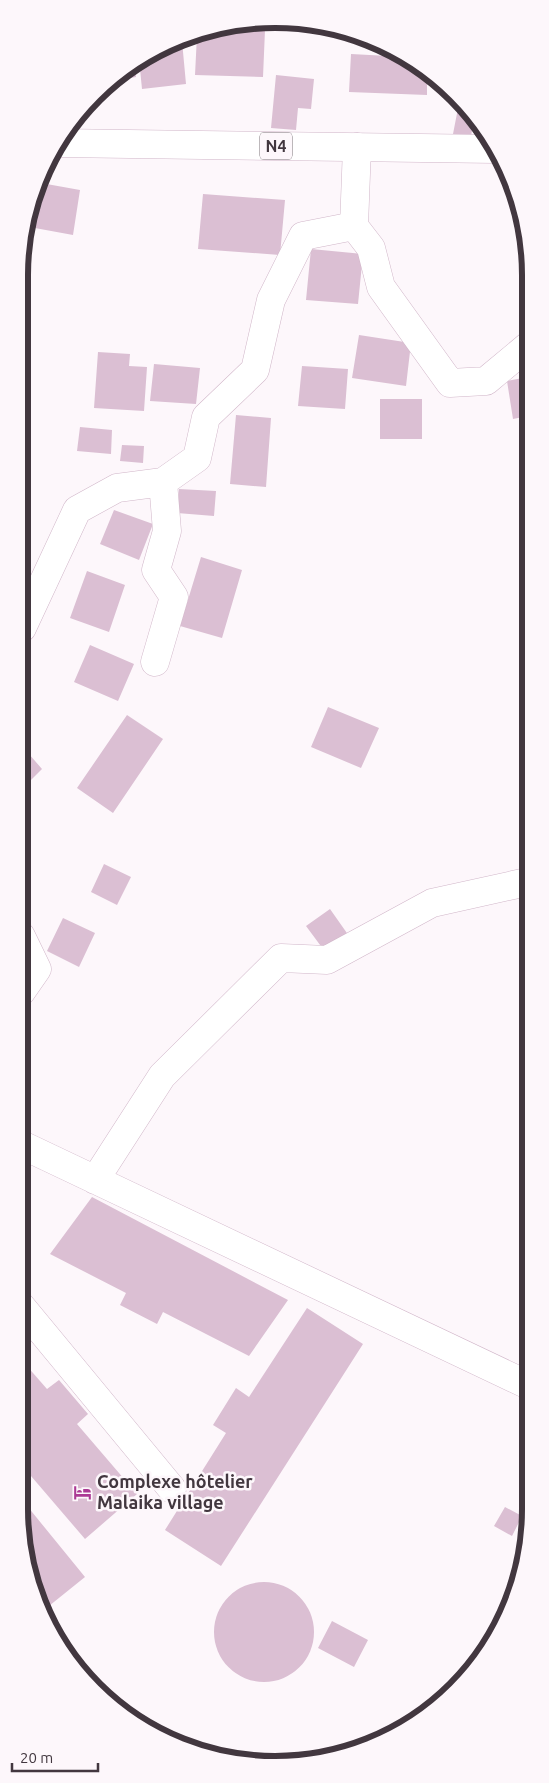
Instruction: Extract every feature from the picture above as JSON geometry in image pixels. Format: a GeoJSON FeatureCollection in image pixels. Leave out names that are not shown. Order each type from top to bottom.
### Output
{"type":"FeatureCollection","features":[{"type":"Feature","properties":{"kind":"main road","name":"N4"},"geometry":{"type":"LineString","coordinates":[[66,143],[487,149]]}},
{"type":"Feature","properties":{"kind":"main road"},"geometry":{"type":"LineString","coordinates":[[357,147],[354,226],[371,248],[381,287],[450,383],[486,380],[522,351]]}},
{"type":"Feature","properties":{"kind":"main road"},"geometry":{"type":"LineString","coordinates":[[28,615],[77,510],[117,488],[163,482],[197,458],[206,417],[255,370],[271,300],[303,236],[354,226]]}},
{"type":"Feature","properties":{"kind":"main road"},"geometry":{"type":"LineString","coordinates":[[154,662],[174,597],[156,570],[167,531],[163,482]]}},
{"type":"Feature","properties":{"kind":"main road"},"geometry":{"type":"LineString","coordinates":[[95,1180],[162,1076],[281,958],[327,960],[432,903],[522,883]]}},
{"type":"Feature","properties":{"kind":"main road"},"geometry":{"type":"LineString","coordinates":[[28,950],[37,969],[28,982]]}},
{"type":"Feature","properties":{"kind":"main road"},"geometry":{"type":"LineString","coordinates":[[28,1148],[522,1382]]}},
{"type":"Feature","properties":{"kind":"main road"},"geometry":{"type":"LineString","coordinates":[[28,1315],[172,1489]]}},
{"type":"Feature","properties":{"kind":"building"},"geometry":{"type":"Polygon","coordinates":[[[265,30],[263,77],[195,75],[197,40],[226,32],[265,30]]]}},
{"type":"Feature","properties":{"kind":"building"},"geometry":{"type":"Polygon","coordinates":[[[182,45],[186,84],[142,89],[140,67],[182,45]]]}},
{"type":"Feature","properties":{"kind":"building"},"geometry":{"type":"Polygon","coordinates":[[[351,54],[389,56],[412,69],[427,81],[427,95],[349,92],[351,54]]]}},
{"type":"Feature","properties":{"kind":"building"},"geometry":{"type":"Polygon","coordinates":[[[135,70],[136,77],[124,79],[135,70]]]}},
{"type":"Feature","properties":{"kind":"building"},"geometry":{"type":"Polygon","coordinates":[[[276,75],[314,79],[311,109],[298,108],[296,130],[271,128],[276,75]]]}},
{"type":"Feature","properties":{"kind":"building"},"geometry":{"type":"Polygon","coordinates":[[[458,110],[472,127],[471,137],[453,134],[458,110]]]}},
{"type":"Feature","properties":{"kind":"building"},"geometry":{"type":"Polygon","coordinates":[[[45,184],[80,190],[73,235],[32,227],[45,184]]]}},
{"type":"Feature","properties":{"kind":"building"},"geometry":{"type":"Polygon","coordinates":[[[203,194],[285,200],[280,255],[198,249],[203,194]]]}},
{"type":"Feature","properties":{"kind":"building"},"geometry":{"type":"Polygon","coordinates":[[[311,249],[363,254],[358,304],[306,300],[311,249]]]}},
{"type":"Feature","properties":{"kind":"building"},"geometry":{"type":"Polygon","coordinates":[[[359,335],[411,343],[406,386],[352,378],[359,335]]]}},
{"type":"Feature","properties":{"kind":"building"},"geometry":{"type":"Polygon","coordinates":[[[98,352],[130,354],[129,366],[147,367],[144,411],[94,408],[98,352]]]}},
{"type":"Feature","properties":{"kind":"building"},"geometry":{"type":"Polygon","coordinates":[[[154,364],[200,368],[196,404],[150,401],[154,364]]]}},
{"type":"Feature","properties":{"kind":"building"},"geometry":{"type":"Polygon","coordinates":[[[302,366],[348,369],[345,409],[298,406],[302,366]]]}},
{"type":"Feature","properties":{"kind":"building"},"geometry":{"type":"Polygon","coordinates":[[[522,378],[522,417],[513,419],[507,381],[522,378]]]}},
{"type":"Feature","properties":{"kind":"building"},"geometry":{"type":"Polygon","coordinates":[[[380,399],[422,399],[422,439],[380,439],[380,399]]]}},
{"type":"Feature","properties":{"kind":"building"},"geometry":{"type":"Polygon","coordinates":[[[236,415],[271,418],[266,487],[230,484],[236,415]]]}},
{"type":"Feature","properties":{"kind":"building"},"geometry":{"type":"Polygon","coordinates":[[[80,427],[112,430],[111,454],[77,451],[80,427]]]}},
{"type":"Feature","properties":{"kind":"building"},"geometry":{"type":"Polygon","coordinates":[[[122,445],[144,446],[143,463],[120,461],[122,445]]]}},
{"type":"Feature","properties":{"kind":"building"},"geometry":{"type":"Polygon","coordinates":[[[179,489],[216,491],[214,516],[177,513],[179,489]]]}},
{"type":"Feature","properties":{"kind":"building"},"geometry":{"type":"Polygon","coordinates":[[[114,510],[153,524],[139,560],[100,544],[114,510]]]}},
{"type":"Feature","properties":{"kind":"building"},"geometry":{"type":"Polygon","coordinates":[[[201,557],[242,570],[222,638],[180,626],[201,557]]]}},
{"type":"Feature","properties":{"kind":"building"},"geometry":{"type":"Polygon","coordinates":[[[87,571],[125,585],[109,632],[70,618],[87,571]]]}},
{"type":"Feature","properties":{"kind":"building"},"geometry":{"type":"Polygon","coordinates":[[[90,645],[134,664],[118,701],[74,682],[90,645]]]}},
{"type":"Feature","properties":{"kind":"building"},"geometry":{"type":"Polygon","coordinates":[[[328,707],[379,728],[361,768],[311,747],[328,707]]]}},
{"type":"Feature","properties":{"kind":"building"},"geometry":{"type":"Polygon","coordinates":[[[127,715],[163,739],[113,813],[77,788],[127,715]]]}},
{"type":"Feature","properties":{"kind":"building"},"geometry":{"type":"Polygon","coordinates":[[[28,753],[42,769],[28,783],[28,753]]]}},
{"type":"Feature","properties":{"kind":"building"},"geometry":{"type":"Polygon","coordinates":[[[104,864],[131,877],[117,905],[91,892],[104,864]]]}},
{"type":"Feature","properties":{"kind":"building"},"geometry":{"type":"Polygon","coordinates":[[[330,909],[349,936],[326,953],[306,926],[330,909]]]}},
{"type":"Feature","properties":{"kind":"building"},"geometry":{"type":"Polygon","coordinates":[[[63,918],[95,933],[79,967],[47,951],[63,918]]]}},
{"type":"Feature","properties":{"kind":"building"},"geometry":{"type":"Polygon","coordinates":[[[92,1197],[288,1300],[249,1356],[163,1312],[157,1324],[120,1305],[126,1293],[50,1254],[92,1197]]]}},
{"type":"Feature","properties":{"kind":"building"},"geometry":{"type":"Polygon","coordinates":[[[307,1308],[363,1344],[221,1566],[165,1530],[226,1433],[213,1425],[236,1388],[249,1397],[307,1308]]]}},
{"type":"Feature","properties":{"kind":"building"},"geometry":{"type":"Polygon","coordinates":[[[28,1367],[47,1389],[59,1380],[88,1414],[77,1424],[137,1494],[85,1539],[28,1472],[28,1367]]]}},
{"type":"Feature","properties":{"kind":"building"},"geometry":{"type":"Polygon","coordinates":[[[28,1507],[85,1577],[48,1607],[32,1557],[28,1507]]]}},
{"type":"Feature","properties":{"kind":"building"},"geometry":{"type":"Polygon","coordinates":[[[505,1507],[522,1516],[512,1536],[494,1526],[505,1507]]]}},
{"type":"Feature","properties":{"kind":"building"},"geometry":{"type":"Polygon","coordinates":[[[264,1582],[274,1583],[292,1590],[306,1604],[313,1622],[313,1642],[306,1660],[292,1674],[274,1681],[264,1682],[254,1681],[236,1674],[222,1660],[215,1642],[214,1632],[215,1622],[222,1604],[236,1590],[254,1583],[264,1582]]]}},
{"type":"Feature","properties":{"kind":"building"},"geometry":{"type":"Polygon","coordinates":[[[332,1621],[368,1640],[354,1667],[318,1648],[332,1621]]]}},
{"type":"Feature","properties":{"kind":"place","name":"Complexe hôtelier Malaika village"},"geometry":{"type":"Point","coordinates":[83,1492]}}]}
